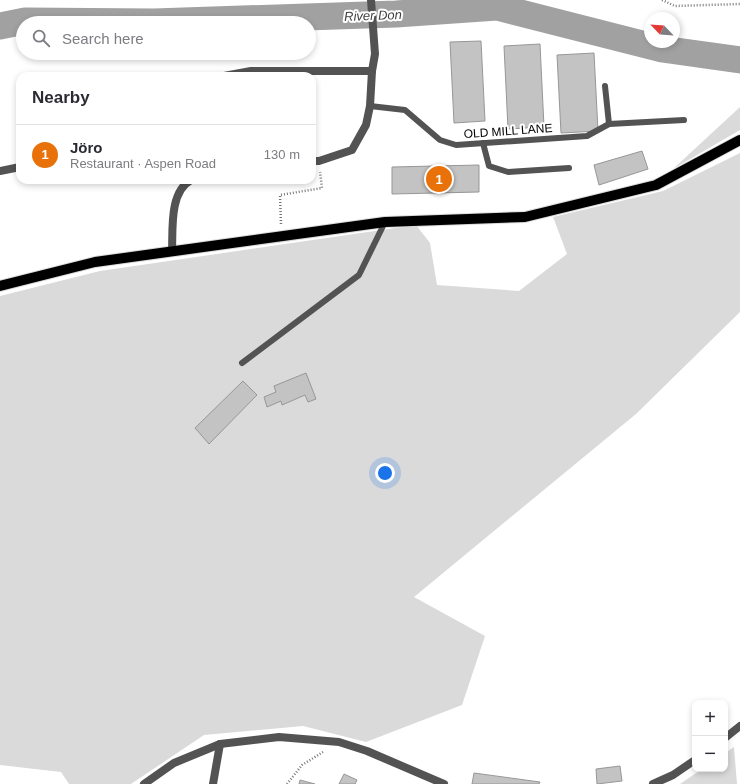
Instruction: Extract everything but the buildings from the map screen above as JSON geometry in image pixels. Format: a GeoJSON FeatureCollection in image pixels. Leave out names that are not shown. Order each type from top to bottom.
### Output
{"type":"FeatureCollection","features":[{"type":"Feature","properties":{"kind":"main road"},"geometry":{"type":"LineString","coordinates":[[0,286],[95,262],[385,222],[525,217],[656,185],[740,140]]}},
{"type":"Feature","properties":{"kind":"street"},"geometry":{"type":"LineString","coordinates":[[316,161],[352,150],[366,125],[370,106],[372,71],[375,54],[371,0]]}},
{"type":"Feature","properties":{"kind":"street"},"geometry":{"type":"LineString","coordinates":[[246,72],[372,71]]}},
{"type":"Feature","properties":{"kind":"street"},"geometry":{"type":"LineString","coordinates":[[0,171],[16,168]]}},
{"type":"Feature","properties":{"kind":"street"},"geometry":{"type":"LineString","coordinates":[[172,252],[173,204],[186,184]]}},
{"type":"Feature","properties":{"kind":"street"},"geometry":{"type":"LineString","coordinates":[[728,736],[740,726]]}},
{"type":"Feature","properties":{"kind":"street"},"geometry":{"type":"LineString","coordinates":[[144,784],[174,763],[220,744],[279,737],[339,742],[367,751],[444,784]]}},
{"type":"Feature","properties":{"kind":"street"},"geometry":{"type":"LineString","coordinates":[[213,784],[220,744]]}},
{"type":"Feature","properties":{"kind":"street"},"geometry":{"type":"LineString","coordinates":[[654,784],[674,775],[692,762]]}},
{"type":"Feature","properties":{"kind":"street"},"geometry":{"type":"LineString","coordinates":[[418,784],[420,775]]}},
{"type":"Feature","properties":{"kind":"lane"},"geometry":{"type":"LineString","coordinates":[[605,86],[609,124]]}},
{"type":"Feature","properties":{"kind":"lane","name":"OLD MILL LANE"},"geometry":{"type":"LineString","coordinates":[[370,106],[404,110],[440,140],[456,145],[587,136],[609,124],[684,120]]}},
{"type":"Feature","properties":{"kind":"lane"},"geometry":{"type":"LineString","coordinates":[[483,144],[489,166],[508,172],[569,168]]}},
{"type":"Feature","properties":{"kind":"lane"},"geometry":{"type":"LineString","coordinates":[[242,363],[359,275],[385,222]]}},
{"type":"Feature","properties":{"kind":"path"},"geometry":{"type":"LineString","coordinates":[[662,0],[675,6],[740,4]]}},
{"type":"Feature","properties":{"kind":"path"},"geometry":{"type":"LineString","coordinates":[[282,236],[280,195],[322,188],[316,161]]}},
{"type":"Feature","properties":{"kind":"path"},"geometry":{"type":"LineString","coordinates":[[287,784],[302,765],[339,742]]}},
{"type":"Feature","properties":{"kind":"shaded area"},"geometry":{"type":"Polygon","coordinates":[[[740,107],[740,130],[673,169],[740,107]]]}},
{"type":"Feature","properties":{"kind":"shaded area"},"geometry":{"type":"Polygon","coordinates":[[[740,153],[740,312],[636,414],[414,597],[485,636],[462,705],[366,742],[303,726],[204,735],[131,784],[69,784],[61,772],[0,765],[0,296],[100,271],[416,225],[430,243],[437,285],[519,291],[567,254],[553,217],[663,191],[740,153]]]}},
{"type":"Feature","properties":{"kind":"shaded area"},"geometry":{"type":"Polygon","coordinates":[[[734,747],[737,784],[680,784],[698,772],[728,772],[728,751],[734,747]]]}},
{"type":"Feature","properties":{"kind":"waterway","name":"River Don"},"geometry":{"type":"LineString","coordinates":[[316,17],[396,14],[497,7],[662,49],[740,60]]}},
{"type":"Feature","properties":{"kind":"waterway","name":"River Don"},"geometry":{"type":"LineString","coordinates":[[0,26],[16,23]]}},
{"type":"Feature","properties":{"kind":"place","name":"Jöro"},"geometry":{"type":"Point","coordinates":[439,179]}}]}
